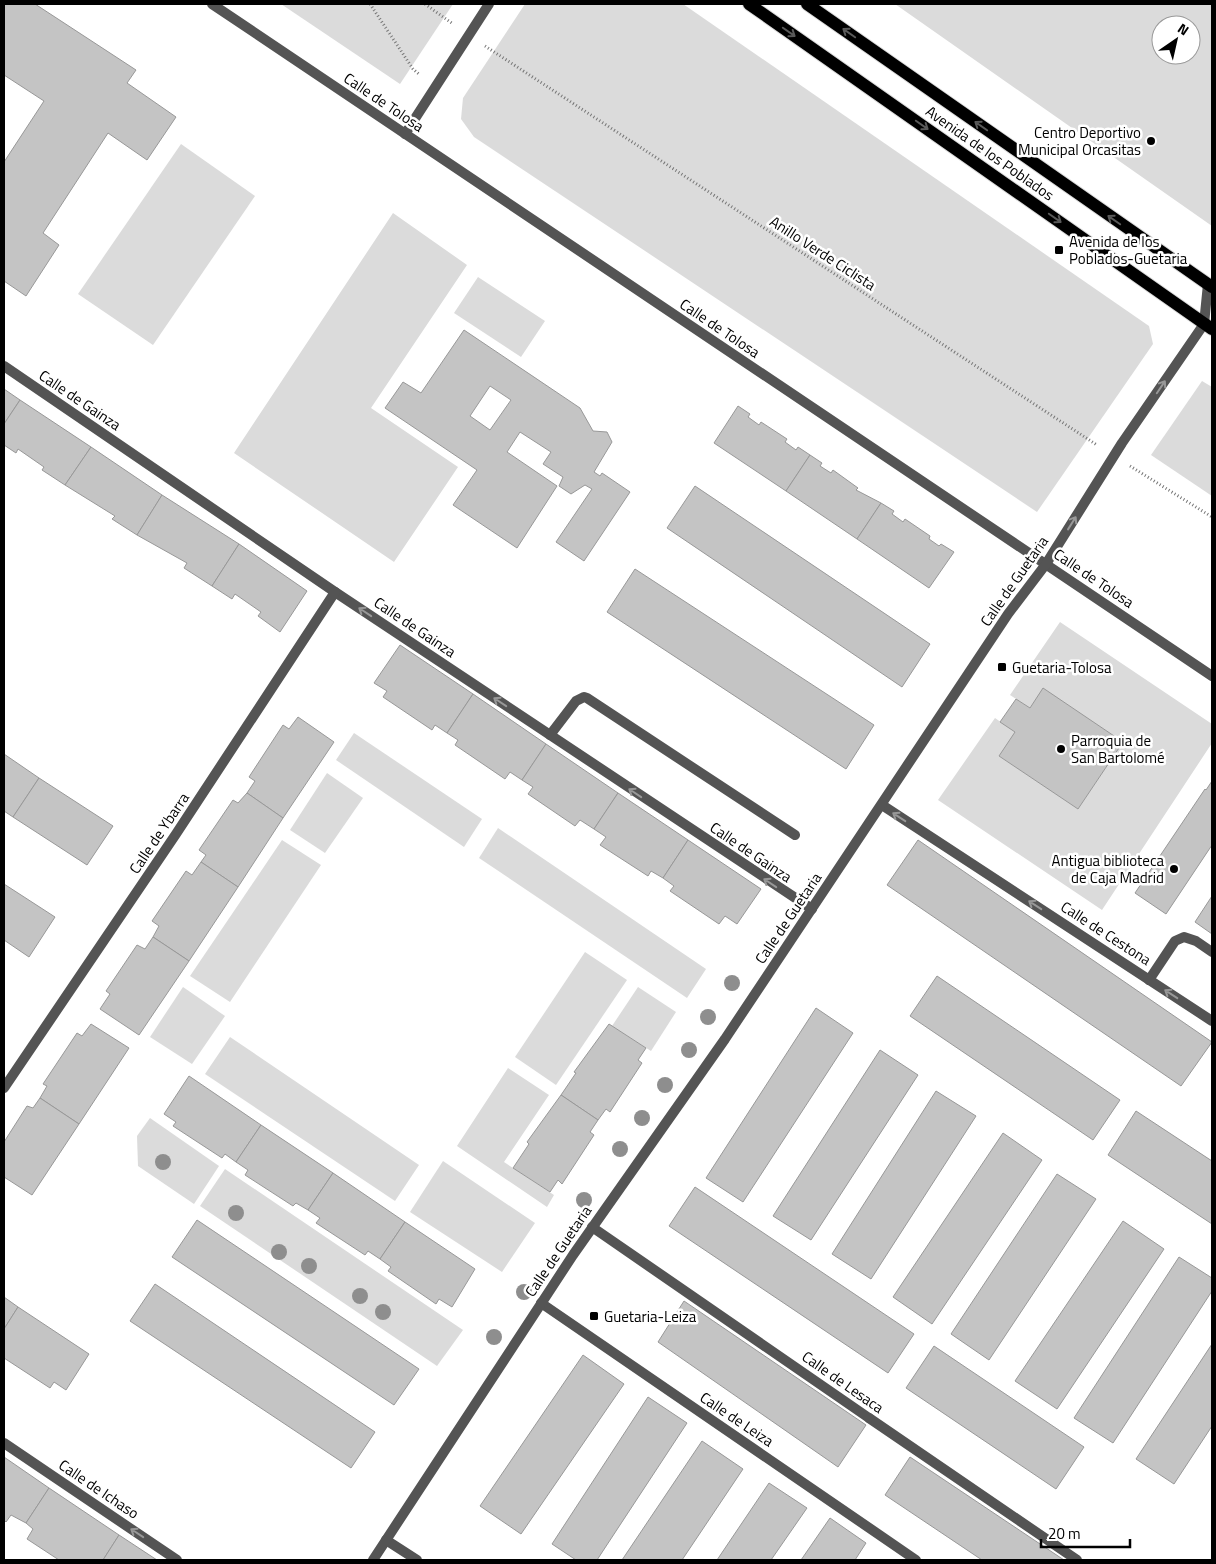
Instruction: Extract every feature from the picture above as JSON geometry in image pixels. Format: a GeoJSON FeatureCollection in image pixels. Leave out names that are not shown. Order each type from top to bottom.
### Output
{"type":"FeatureCollection","features":[{"type":"Feature","properties":{"kind":"main road","name":"Avenida de los Poblados"},"geometry":{"type":"LineString","coordinates":[[749,4],[1208,326]]}},
{"type":"Feature","properties":{"kind":"main road","name":"Avenida de los Poblados"},"geometry":{"type":"LineString","coordinates":[[808,4],[1210,286]]}},
{"type":"Feature","properties":{"kind":"street","name":"Calle de Tolosa"},"geometry":{"type":"LineString","coordinates":[[212,4],[1212,676]]}},
{"type":"Feature","properties":{"kind":"street"},"geometry":{"type":"LineString","coordinates":[[405,134],[490,4]]}},
{"type":"Feature","properties":{"kind":"street","name":"Calle de Guetaria"},"geometry":{"type":"LineString","coordinates":[[373,1560],[592,1227],[725,1039],[1008,614],[1046,564],[1114,456],[1208,326],[1210,286]]}},
{"type":"Feature","properties":{"kind":"street","name":"Calle de Gainza"},"geometry":{"type":"LineString","coordinates":[[4,366],[335,592],[812,909]]}},
{"type":"Feature","properties":{"kind":"street","name":"Calle de Ybarra"},"geometry":{"type":"LineString","coordinates":[[4,1088],[176,834],[335,592]]}},
{"type":"Feature","properties":{"kind":"street"},"geometry":{"type":"LineString","coordinates":[[550,735],[578,698],[587,698],[795,835]]}},
{"type":"Feature","properties":{"kind":"street","name":"Calle de Cestona"},"geometry":{"type":"LineString","coordinates":[[882,805],[1212,1021]]}},
{"type":"Feature","properties":{"kind":"street"},"geometry":{"type":"LineString","coordinates":[[1149,980],[1175,941],[1184,937],[1196,941],[1212,952]]}},
{"type":"Feature","properties":{"kind":"street","name":"Calle de Lesaca"},"geometry":{"type":"LineString","coordinates":[[592,1227],[1077,1560]]}},
{"type":"Feature","properties":{"kind":"street","name":"Calle de Leiza"},"geometry":{"type":"LineString","coordinates":[[541,1304],[916,1560]]}},
{"type":"Feature","properties":{"kind":"street","name":"Calle de Ichaso"},"geometry":{"type":"LineString","coordinates":[[4,1443],[177,1560]]}},
{"type":"Feature","properties":{"kind":"street"},"geometry":{"type":"LineString","coordinates":[[386,1540],[417,1560]]}},
{"type":"Feature","properties":{"kind":"path"},"geometry":{"type":"LineString","coordinates":[[370,4],[413,69],[434,87]]}},
{"type":"Feature","properties":{"kind":"path","name":"Anillo Verde Ciclista"},"geometry":{"type":"LineString","coordinates":[[425,4],[468,35],[1114,456],[1212,517]]}},
{"type":"Feature","properties":{"kind":"shaded area"},"geometry":{"type":"Polygon","coordinates":[[[281,4],[453,4],[400,84],[281,4]]]}},
{"type":"Feature","properties":{"kind":"shaded area"},"geometry":{"type":"Polygon","coordinates":[[[525,4],[683,4],[1149,326],[1153,344],[1037,512],[474,137],[461,119],[463,98],[525,4]]]}},
{"type":"Feature","properties":{"kind":"shaded area","name":"Centro Deportivo Municipal Orcasitas"},"geometry":{"type":"Polygon","coordinates":[[[895,4],[1212,4],[1212,226],[895,4]]]}},
{"type":"Feature","properties":{"kind":"shaded area"},"geometry":{"type":"Polygon","coordinates":[[[181,144],[255,196],[153,345],[78,294],[181,144]]]}},
{"type":"Feature","properties":{"kind":"shaded area"},"geometry":{"type":"Polygon","coordinates":[[[393,213],[467,265],[371,408],[458,467],[394,562],[234,453],[393,213]]]}},
{"type":"Feature","properties":{"kind":"shaded area"},"geometry":{"type":"Polygon","coordinates":[[[478,277],[545,321],[521,357],[454,313],[478,277]]]}},
{"type":"Feature","properties":{"kind":"shaded area"},"geometry":{"type":"Polygon","coordinates":[[[1202,381],[1212,387],[1212,496],[1151,455],[1202,381]]]}},
{"type":"Feature","properties":{"kind":"shaded area"},"geometry":{"type":"Polygon","coordinates":[[[1060,622],[1212,724],[1212,743],[1102,910],[938,800],[995,718],[1015,732],[999,756],[1078,809],[1123,742],[1044,689],[1030,708],[1010,695],[1060,622]]]}},
{"type":"Feature","properties":{"kind":"shaded area"},"geometry":{"type":"Polygon","coordinates":[[[354,733],[482,819],[464,847],[336,760],[354,733]]]}},
{"type":"Feature","properties":{"kind":"shaded area"},"geometry":{"type":"Polygon","coordinates":[[[327,773],[363,798],[325,853],[290,830],[327,773]]]}},
{"type":"Feature","properties":{"kind":"shaded area"},"geometry":{"type":"Polygon","coordinates":[[[498,828],[706,969],[687,998],[479,858],[498,828]]]}},
{"type":"Feature","properties":{"kind":"shaded area"},"geometry":{"type":"Polygon","coordinates":[[[282,840],[321,865],[230,1002],[190,976],[282,840]]]}},
{"type":"Feature","properties":{"kind":"shaded area"},"geometry":{"type":"Polygon","coordinates":[[[585,952],[627,980],[556,1085],[515,1057],[585,952]]]}},
{"type":"Feature","properties":{"kind":"shaded area"},"geometry":{"type":"Polygon","coordinates":[[[183,987],[225,1016],[192,1064],[150,1037],[183,987]]]}},
{"type":"Feature","properties":{"kind":"shaded area"},"geometry":{"type":"Polygon","coordinates":[[[638,987],[676,1012],[651,1051],[612,1026],[638,987]]]}},
{"type":"Feature","properties":{"kind":"shaded area"},"geometry":{"type":"Polygon","coordinates":[[[230,1037],[419,1165],[395,1201],[205,1074],[230,1037]]]}},
{"type":"Feature","properties":{"kind":"shaded area"},"geometry":{"type":"Polygon","coordinates":[[[508,1068],[549,1095],[504,1162],[554,1195],[547,1207],[457,1146],[508,1068]]]}},
{"type":"Feature","properties":{"kind":"shaded area"},"geometry":{"type":"Polygon","coordinates":[[[150,1118],[219,1166],[194,1204],[138,1166],[137,1136],[150,1118]]]}},
{"type":"Feature","properties":{"kind":"shaded area"},"geometry":{"type":"Polygon","coordinates":[[[443,1161],[535,1223],[502,1272],[410,1212],[443,1161]]]}},
{"type":"Feature","properties":{"kind":"shaded area"},"geometry":{"type":"Polygon","coordinates":[[[225,1169],[463,1330],[437,1366],[200,1206],[225,1169]]]}},
{"type":"Feature","properties":{"kind":"building"},"geometry":{"type":"Polygon","coordinates":[[[4,4],[35,4],[136,70],[127,83],[176,117],[147,160],[108,133],[43,233],[59,245],[26,296],[4,281],[4,162],[44,101],[4,75],[4,4]]]}},
{"type":"Feature","properties":{"kind":"building"},"geometry":{"type":"Polygon","coordinates":[[[464,330],[580,408],[593,431],[607,432],[612,442],[594,472],[600,476],[602,473],[630,492],[584,561],[556,542],[592,489],[585,485],[571,494],[559,486],[563,477],[543,464],[551,452],[520,432],[507,452],[557,486],[517,548],[453,505],[477,470],[385,408],[403,382],[421,393],[464,330]],[[490,386],[470,416],[490,430],[511,400],[490,386]]]}},
{"type":"Feature","properties":{"kind":"building"},"geometry":{"type":"Polygon","coordinates":[[[4,389],[20,400],[4,424],[4,389]]]}},
{"type":"Feature","properties":{"kind":"building"},"geometry":{"type":"Polygon","coordinates":[[[20,400],[91,447],[65,485],[42,470],[44,467],[18,449],[16,453],[4,445],[4,424],[20,400]]]}},
{"type":"Feature","properties":{"kind":"building"},"geometry":{"type":"Polygon","coordinates":[[[738,406],[750,414],[748,417],[759,425],[761,422],[787,439],[785,442],[796,450],[798,447],[810,455],[786,491],[714,443],[738,406]]]}},
{"type":"Feature","properties":{"kind":"building"},"geometry":{"type":"Polygon","coordinates":[[[91,447],[162,495],[137,535],[112,519],[115,516],[65,485],[91,447]]]}},
{"type":"Feature","properties":{"kind":"building"},"geometry":{"type":"Polygon","coordinates":[[[810,455],[822,463],[820,466],[831,473],[833,470],[858,488],[856,490],[881,503],[857,539],[786,491],[810,455]]]}},
{"type":"Feature","properties":{"kind":"building"},"geometry":{"type":"Polygon","coordinates":[[[695,486],[930,644],[902,687],[667,528],[695,486]]]}},
{"type":"Feature","properties":{"kind":"building"},"geometry":{"type":"Polygon","coordinates":[[[162,495],[239,544],[212,586],[184,568],[187,563],[137,535],[162,495]]]}},
{"type":"Feature","properties":{"kind":"building"},"geometry":{"type":"Polygon","coordinates":[[[881,503],[894,511],[892,514],[903,522],[905,519],[930,536],[929,539],[939,546],[941,544],[954,552],[929,588],[857,539],[881,503]]]}},
{"type":"Feature","properties":{"kind":"building"},"geometry":{"type":"Polygon","coordinates":[[[239,544],[307,591],[280,632],[258,616],[261,612],[235,594],[232,599],[212,586],[239,544]]]}},
{"type":"Feature","properties":{"kind":"building"},"geometry":{"type":"Polygon","coordinates":[[[635,569],[874,725],[846,769],[607,612],[635,569]]]}},
{"type":"Feature","properties":{"kind":"building"},"geometry":{"type":"Polygon","coordinates":[[[400,645],[473,694],[447,733],[435,725],[432,730],[383,697],[387,691],[374,683],[400,645]]]}},
{"type":"Feature","properties":{"kind":"building","name":"Parroquia de San Bartolomé"},"geometry":{"type":"Polygon","coordinates":[[[1043,688],[1123,742],[1078,809],[999,756],[1015,732],[1000,722],[1016,699],[1030,708],[1043,688]]]}},
{"type":"Feature","properties":{"kind":"building"},"geometry":{"type":"Polygon","coordinates":[[[473,694],[546,744],[522,780],[510,772],[505,779],[455,745],[458,740],[447,733],[473,694]]]}},
{"type":"Feature","properties":{"kind":"building"},"geometry":{"type":"Polygon","coordinates":[[[298,717],[334,742],[283,818],[247,793],[255,781],[249,777],[283,725],[289,729],[298,717]]]}},
{"type":"Feature","properties":{"kind":"building"},"geometry":{"type":"Polygon","coordinates":[[[546,744],[618,793],[594,829],[580,820],[575,826],[528,794],[533,787],[522,780],[546,744]]]}},
{"type":"Feature","properties":{"kind":"building"},"geometry":{"type":"Polygon","coordinates":[[[4,754],[39,778],[13,817],[4,811],[4,754]]]}},
{"type":"Feature","properties":{"kind":"building"},"geometry":{"type":"Polygon","coordinates":[[[39,778],[113,826],[87,865],[13,817],[39,778]]]}},
{"type":"Feature","properties":{"kind":"building","name":"Antigua biblioteca de Caja Madrid"},"geometry":{"type":"Polygon","coordinates":[[[1212,781],[1212,845],[1166,914],[1135,893],[1212,781]]]}},
{"type":"Feature","properties":{"kind":"building"},"geometry":{"type":"Polygon","coordinates":[[[247,793],[283,818],[238,887],[201,862],[206,855],[199,850],[233,800],[238,803],[247,793]]]}},
{"type":"Feature","properties":{"kind":"building"},"geometry":{"type":"Polygon","coordinates":[[[618,793],[688,840],[663,878],[651,871],[648,876],[600,845],[606,837],[594,829],[618,793]]]}},
{"type":"Feature","properties":{"kind":"building"},"geometry":{"type":"Polygon","coordinates":[[[688,840],[761,889],[737,924],[725,916],[719,924],[670,891],[674,886],[663,878],[688,840]]]}},
{"type":"Feature","properties":{"kind":"building"},"geometry":{"type":"Polygon","coordinates":[[[918,840],[1212,1042],[1181,1086],[887,885],[918,840]]]}},
{"type":"Feature","properties":{"kind":"building"},"geometry":{"type":"Polygon","coordinates":[[[201,862],[238,887],[189,961],[153,937],[159,926],[152,921],[186,871],[192,875],[201,862]]]}},
{"type":"Feature","properties":{"kind":"building"},"geometry":{"type":"Polygon","coordinates":[[[4,884],[55,917],[29,957],[4,940],[4,884]]]}},
{"type":"Feature","properties":{"kind":"building"},"geometry":{"type":"Polygon","coordinates":[[[1212,896],[1212,934],[1195,922],[1212,896]]]}},
{"type":"Feature","properties":{"kind":"building"},"geometry":{"type":"Polygon","coordinates":[[[153,937],[189,961],[139,1035],[100,1009],[110,994],[106,991],[137,945],[145,949],[153,937]]]}},
{"type":"Feature","properties":{"kind":"building"},"geometry":{"type":"Polygon","coordinates":[[[937,976],[1120,1100],[1093,1140],[910,1016],[937,976]]]}},
{"type":"Feature","properties":{"kind":"building"},"geometry":{"type":"Polygon","coordinates":[[[816,1008],[853,1033],[743,1202],[706,1178],[816,1008]]]}},
{"type":"Feature","properties":{"kind":"building"},"geometry":{"type":"Polygon","coordinates":[[[91,1024],[129,1048],[79,1124],[40,1098],[47,1086],[43,1084],[77,1033],[82,1036],[91,1024]]]}},
{"type":"Feature","properties":{"kind":"building"},"geometry":{"type":"Polygon","coordinates":[[[609,1024],[646,1048],[638,1060],[642,1063],[610,1112],[606,1109],[598,1120],[561,1095],[576,1073],[574,1072],[609,1024]]]}},
{"type":"Feature","properties":{"kind":"building"},"geometry":{"type":"Polygon","coordinates":[[[880,1050],[918,1075],[811,1240],[773,1216],[880,1050]]]}},
{"type":"Feature","properties":{"kind":"building"},"geometry":{"type":"Polygon","coordinates":[[[189,1076],[261,1125],[236,1162],[225,1154],[222,1158],[173,1126],[176,1122],[164,1114],[189,1076]]]}},
{"type":"Feature","properties":{"kind":"building"},"geometry":{"type":"Polygon","coordinates":[[[936,1091],[976,1116],[871,1279],[832,1254],[936,1091]]]}},
{"type":"Feature","properties":{"kind":"building"},"geometry":{"type":"Polygon","coordinates":[[[561,1095],[598,1120],[590,1132],[594,1135],[562,1184],[558,1180],[550,1192],[513,1168],[529,1144],[527,1142],[561,1095]]]}},
{"type":"Feature","properties":{"kind":"building"},"geometry":{"type":"Polygon","coordinates":[[[40,1098],[79,1124],[32,1195],[4,1177],[4,1142],[27,1106],[33,1108],[40,1098]]]}},
{"type":"Feature","properties":{"kind":"building"},"geometry":{"type":"Polygon","coordinates":[[[1136,1111],[1212,1161],[1212,1224],[1108,1155],[1136,1111]]]}},
{"type":"Feature","properties":{"kind":"building"},"geometry":{"type":"Polygon","coordinates":[[[261,1125],[333,1173],[308,1210],[296,1203],[293,1206],[245,1175],[248,1170],[236,1162],[261,1125]]]}},
{"type":"Feature","properties":{"kind":"building"},"geometry":{"type":"Polygon","coordinates":[[[1003,1133],[1042,1160],[932,1324],[893,1297],[1003,1133]]]}},
{"type":"Feature","properties":{"kind":"building"},"geometry":{"type":"Polygon","coordinates":[[[333,1173],[405,1222],[380,1259],[368,1251],[365,1255],[316,1223],[320,1218],[308,1210],[333,1173]]]}},
{"type":"Feature","properties":{"kind":"building"},"geometry":{"type":"Polygon","coordinates":[[[1057,1174],[1096,1199],[989,1360],[951,1334],[1057,1174]]]}},
{"type":"Feature","properties":{"kind":"building"},"geometry":{"type":"Polygon","coordinates":[[[695,1187],[914,1334],[888,1373],[669,1226],[695,1187]]]}},
{"type":"Feature","properties":{"kind":"building"},"geometry":{"type":"Polygon","coordinates":[[[197,1220],[419,1369],[394,1405],[172,1257],[197,1220]]]}},
{"type":"Feature","properties":{"kind":"building"},"geometry":{"type":"Polygon","coordinates":[[[1123,1221],[1164,1249],[1057,1409],[1015,1381],[1123,1221]]]}},
{"type":"Feature","properties":{"kind":"building"},"geometry":{"type":"Polygon","coordinates":[[[405,1222],[475,1269],[452,1307],[439,1299],[436,1304],[388,1271],[391,1267],[380,1259],[405,1222]]]}},
{"type":"Feature","properties":{"kind":"building"},"geometry":{"type":"Polygon","coordinates":[[[1179,1257],[1212,1278],[1212,1291],[1113,1443],[1074,1418],[1179,1257]]]}},
{"type":"Feature","properties":{"kind":"building"},"geometry":{"type":"Polygon","coordinates":[[[155,1284],[375,1432],[351,1468],[130,1321],[155,1284]]]}},
{"type":"Feature","properties":{"kind":"building"},"geometry":{"type":"Polygon","coordinates":[[[4,1297],[18,1307],[4,1329],[4,1297]]]}},
{"type":"Feature","properties":{"kind":"building"},"geometry":{"type":"Polygon","coordinates":[[[684,1301],[866,1425],[838,1467],[658,1342],[684,1301]]]}},
{"type":"Feature","properties":{"kind":"building"},"geometry":{"type":"Polygon","coordinates":[[[18,1307],[89,1354],[66,1390],[54,1382],[50,1388],[4,1358],[4,1329],[18,1307]]]}},
{"type":"Feature","properties":{"kind":"building"},"geometry":{"type":"Polygon","coordinates":[[[1212,1344],[1212,1426],[1174,1484],[1136,1459],[1212,1344]]]}},
{"type":"Feature","properties":{"kind":"building"},"geometry":{"type":"Polygon","coordinates":[[[934,1346],[1084,1447],[1056,1489],[906,1388],[934,1346]]]}},
{"type":"Feature","properties":{"kind":"building"},"geometry":{"type":"Polygon","coordinates":[[[583,1355],[624,1384],[521,1534],[480,1506],[583,1355]]]}},
{"type":"Feature","properties":{"kind":"building"},"geometry":{"type":"Polygon","coordinates":[[[648,1397],[687,1423],[597,1560],[576,1560],[552,1544],[648,1397]]]}},
{"type":"Feature","properties":{"kind":"building"},"geometry":{"type":"Polygon","coordinates":[[[702,1441],[743,1469],[682,1560],[622,1560],[702,1441]]]}},
{"type":"Feature","properties":{"kind":"building"},"geometry":{"type":"Polygon","coordinates":[[[4,1457],[49,1488],[26,1523],[11,1515],[6,1522],[4,1520],[4,1457]]]}},
{"type":"Feature","properties":{"kind":"building"},"geometry":{"type":"Polygon","coordinates":[[[910,1457],[1064,1560],[982,1560],[885,1495],[910,1457]]]}},
{"type":"Feature","properties":{"kind":"building"},"geometry":{"type":"Polygon","coordinates":[[[769,1483],[807,1508],[771,1560],[717,1560],[769,1483]]]}},
{"type":"Feature","properties":{"kind":"building"},"geometry":{"type":"Polygon","coordinates":[[[49,1488],[119,1535],[103,1560],[59,1560],[27,1539],[33,1529],[26,1523],[49,1488]]]}},
{"type":"Feature","properties":{"kind":"building"},"geometry":{"type":"Polygon","coordinates":[[[830,1518],[866,1543],[855,1560],[801,1560],[830,1518]]]}},
{"type":"Feature","properties":{"kind":"building"},"geometry":{"type":"Polygon","coordinates":[[[119,1535],[157,1560],[103,1560],[119,1535]]]}},
{"type":"Feature","properties":{"kind":"place","name":"Centro Deportivo Municipal Orcasitas"},"geometry":{"type":"Point","coordinates":[1151,141]}},
{"type":"Feature","properties":{"kind":"place","name":"Avenida de los Poblados-Guetaria"},"geometry":{"type":"Point","coordinates":[1059,250]}},
{"type":"Feature","properties":{"kind":"place","name":"Guetaria-Tolosa"},"geometry":{"type":"Point","coordinates":[1002,667]}},
{"type":"Feature","properties":{"kind":"place","name":"Parroquia de San Bartolomé"},"geometry":{"type":"Point","coordinates":[1061,749]}},
{"type":"Feature","properties":{"kind":"place","name":"Antigua biblioteca de Caja Madrid"},"geometry":{"type":"Point","coordinates":[1174,869]}},
{"type":"Feature","properties":{"kind":"place","name":"Guetaria-Leiza"},"geometry":{"type":"Point","coordinates":[594,1316]}}]}
